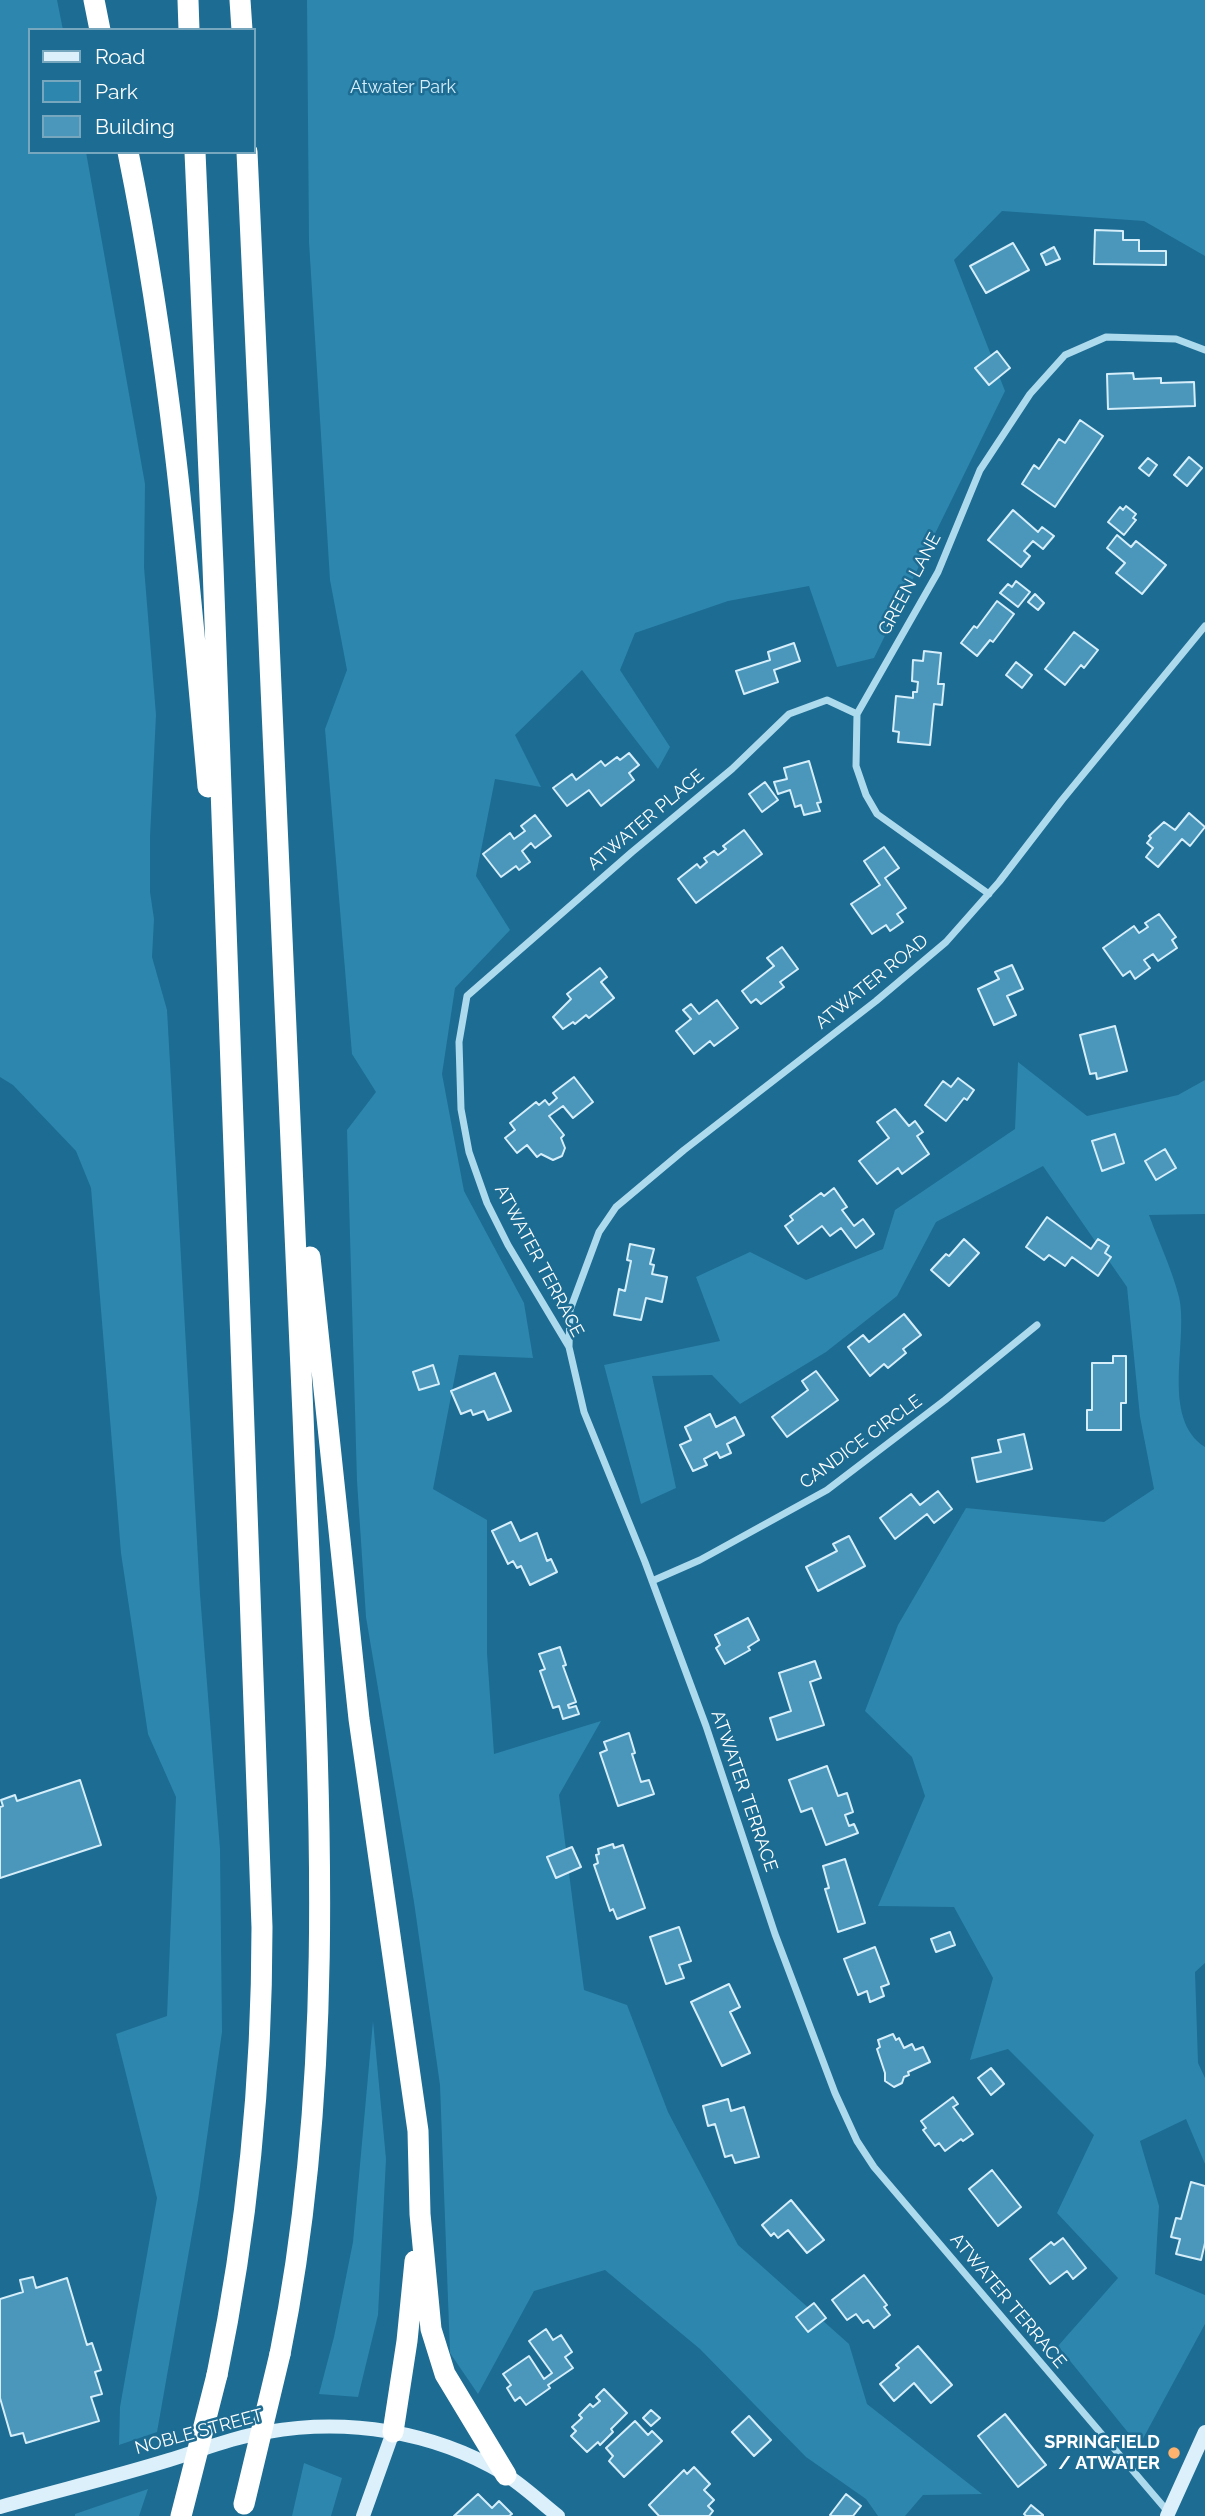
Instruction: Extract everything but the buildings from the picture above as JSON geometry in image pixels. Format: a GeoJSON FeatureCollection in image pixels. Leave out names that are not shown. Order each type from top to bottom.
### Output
{"type":"FeatureCollection","features":[{"type":"Feature","properties":{"kind":"highway"},"geometry":{"type":"LineString","coordinates":[[93,0],[100,28]]}},
{"type":"Feature","properties":{"kind":"highway"},"geometry":{"type":"LineString","coordinates":[[188,0],[189,28]]}},
{"type":"Feature","properties":{"kind":"highway"},"geometry":{"type":"LineString","coordinates":[[240,0],[242,28]]}},
{"type":"Feature","properties":{"kind":"highway"},"geometry":{"type":"LineString","coordinates":[[128,154],[176,442],[229,1043]]}},
{"type":"Feature","properties":{"kind":"highway"},"geometry":{"type":"LineString","coordinates":[[181,2516],[217,2375],[240,2252],[250,2179],[259,2074],[262,1964],[259,1792],[229,1043],[211,503],[195,154]]}},
{"type":"Feature","properties":{"kind":"highway"},"geometry":{"type":"LineString","coordinates":[[243,2510],[263,2434],[299,2252],[317,2075],[321,1964],[314,1671],[247,154]]}},
{"type":"Feature","properties":{"kind":"highway"},"geometry":{"type":"LineString","coordinates":[[288,1050],[354,1680],[418,2131],[420,2214],[431,2329],[445,2374],[506,2475]]}},
{"type":"Feature","properties":{"kind":"highway"},"geometry":{"type":"LineString","coordinates":[[393,2432],[407,2341],[420,2214]]}},
{"type":"Feature","properties":{"kind":"main road","name":"NOBLE STREET"},"geometry":{"type":"LineString","coordinates":[[0,2507],[264,2432],[337,2427],[393,2432],[456,2450],[506,2475],[557,2516]]}},
{"type":"Feature","properties":{"kind":"main road"},"geometry":{"type":"LineString","coordinates":[[363,2516],[393,2432]]}},
{"type":"Feature","properties":{"kind":"main road"},"geometry":{"type":"LineString","coordinates":[[1168,2515],[1205,2432]]}},
{"type":"Feature","properties":{"kind":"street","name":"GREEN LANE"},"geometry":{"type":"LineString","coordinates":[[989,894],[877,814],[866,795],[856,766],[857,714],[938,572],[980,470],[1030,394],[1065,355],[1105,337],[1176,339],[1205,350]]}},
{"type":"Feature","properties":{"kind":"street","name":"ATWATER ROAD"},"geometry":{"type":"LineString","coordinates":[[569,1348],[570,1311],[599,1232],[616,1207],[684,1150],[876,1001],[946,942],[989,894],[1205,626]]}},
{"type":"Feature","properties":{"kind":"street","name":"ATWATER PLACE"},"geometry":{"type":"LineString","coordinates":[[467,996],[732,769],[789,714],[827,700],[857,714]]}},
{"type":"Feature","properties":{"kind":"street","name":"ATWATER TERRACE"},"geometry":{"type":"LineString","coordinates":[[467,996],[459,1042],[461,1109],[469,1152],[486,1203],[569,1348],[584,1412],[652,1581],[706,1726],[780,1946],[835,2093],[874,2167],[1168,2515]]}},
{"type":"Feature","properties":{"kind":"street","name":"CANDICE CIRCLE"},"geometry":{"type":"LineString","coordinates":[[652,1581],[700,1560],[827,1490],[1037,1325]]}},
{"type":"Feature","properties":{"kind":"green space"},"geometry":{"type":"Polygon","coordinates":[[[0,0],[57,0],[63,28],[28,28],[28,154],[86,154],[145,484],[144,567],[156,715],[150,837],[150,892],[154,919],[152,957],[167,1010],[200,1594],[220,1849],[222,2032],[198,2200],[157,2432],[119,2445],[120,2407],[157,2198],[116,2034],[167,2016],[176,1797],[148,1734],[121,1553],[91,1188],[76,1151],[13,1085],[0,1077],[0,0]]]}},
{"type":"Feature","properties":{"kind":"green space","name":"Atwater Park"},"geometry":{"type":"Polygon","coordinates":[[[307,0],[1205,0],[1205,256],[1144,221],[1002,211],[954,260],[1005,391],[874,658],[837,667],[809,586],[728,601],[635,633],[620,670],[670,747],[658,769],[582,670],[515,735],[541,787],[495,779],[476,876],[510,930],[455,988],[442,1074],[464,1191],[524,1303],[533,1358],[459,1355],[433,1489],[487,1520],[487,1653],[494,1754],[601,1721],[559,1795],[584,1990],[627,2005],[668,2112],[738,2245],[849,2344],[867,2404],[982,2494],[923,2495],[905,2516],[878,2516],[866,2499],[806,2457],[700,2349],[605,2270],[534,2291],[478,2394],[450,2353],[440,2085],[414,1902],[366,1617],[357,1481],[347,1130],[376,1092],[352,1054],[325,729],[347,670],[330,580],[309,242],[307,0]]]}},
{"type":"Feature","properties":{"kind":"green space"},"geometry":{"type":"Polygon","coordinates":[[[1018,1062],[1087,1116],[1178,1095],[1205,1080],[1205,1214],[1149,1215],[1179,1297],[1179,1378],[1183,1418],[1191,1434],[1205,1447],[1205,1963],[1195,1972],[1198,2063],[1205,2078],[1205,2164],[1186,2119],[1140,2141],[1159,2206],[1155,2274],[1205,2295],[1205,2324],[1139,2446],[1058,2346],[1118,2278],[1057,2213],[1094,2135],[1008,2049],[970,2060],[993,1978],[954,1907],[878,1906],[925,1796],[912,1757],[865,1711],[898,1625],[966,1508],[1104,1522],[1154,1489],[1140,1417],[1127,1287],[1043,1166],[936,1222],[897,1296],[826,1352],[740,1404],[712,1375],[652,1376],[676,1488],[641,1504],[604,1365],[720,1341],[696,1277],[750,1252],[806,1280],[883,1249],[895,1210],[1015,1129],[1018,1062]]]}},
{"type":"Feature","properties":{"kind":"green space"},"geometry":{"type":"Polygon","coordinates":[[[373,2021],[386,2159],[378,2315],[358,2397],[319,2394],[334,2337],[353,2242],[373,2021]]]}},
{"type":"Feature","properties":{"kind":"green space"},"geometry":{"type":"Polygon","coordinates":[[[304,2463],[342,2478],[331,2516],[292,2516],[304,2463]]]}},
{"type":"Feature","properties":{"kind":"green space"},"geometry":{"type":"Polygon","coordinates":[[[148,2489],[139,2516],[75,2516],[75,2514],[148,2489]]]}},
{"type":"Feature","properties":{"kind":"place","name":"SPRINGFIELD / ATWATER"},"geometry":{"type":"Point","coordinates":[1174,2453]}}]}
